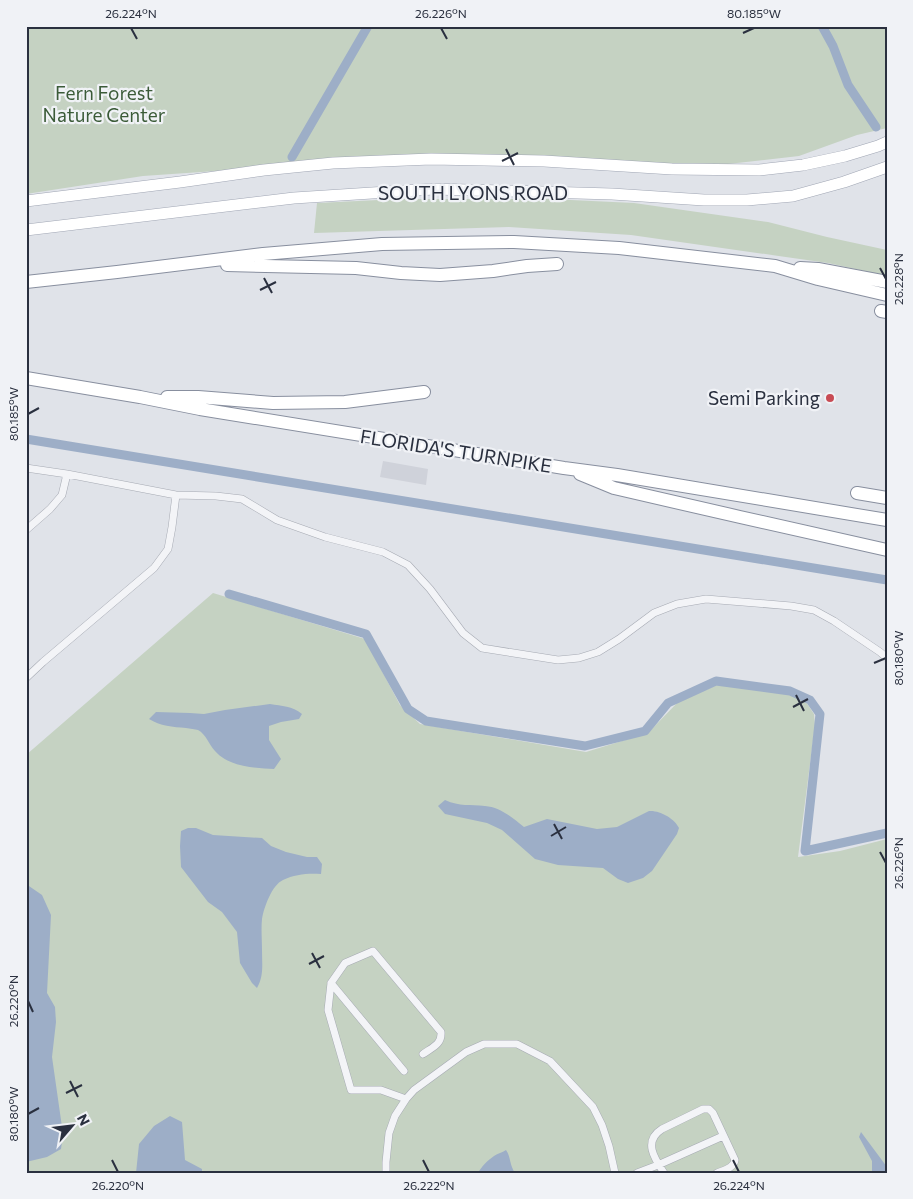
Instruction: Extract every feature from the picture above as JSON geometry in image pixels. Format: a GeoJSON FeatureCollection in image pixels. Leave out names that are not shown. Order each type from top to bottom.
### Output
{"type":"FeatureCollection","features":[{"type":"Feature","properties":{"kind":"highway"},"geometry":{"type":"LineString","coordinates":[[26,282],[263,254],[382,244],[514,242],[619,248],[775,266],[818,269],[887,282]]}},
{"type":"Feature","properties":{"kind":"highway"},"geometry":{"type":"LineString","coordinates":[[208,261],[228,265],[327,267],[440,275],[557,264]]}},
{"type":"Feature","properties":{"kind":"highway"},"geometry":{"type":"LineString","coordinates":[[775,266],[887,295]]}},
{"type":"Feature","properties":{"kind":"highway","name":"FLORIDA'S TURNPIKE"},"geometry":{"type":"LineString","coordinates":[[26,378],[200,409],[887,520]]}},
{"type":"Feature","properties":{"kind":"highway"},"geometry":{"type":"LineString","coordinates":[[140,397],[198,397],[273,403],[345,402],[424,392]]}},
{"type":"Feature","properties":{"kind":"highway"},"geometry":{"type":"LineString","coordinates":[[564,468],[614,488],[887,550]]}},
{"type":"Feature","properties":{"kind":"highway"},"geometry":{"type":"LineString","coordinates":[[857,492],[887,498]]}},
{"type":"Feature","properties":{"kind":"main road","name":"SOUTH LYONS ROAD"},"geometry":{"type":"LineString","coordinates":[[26,201],[264,170],[334,163],[431,159],[544,161],[672,169],[759,170],[803,165],[845,156],[887,142]]}},
{"type":"Feature","properties":{"kind":"main road","name":"SOUTH LYONS ROAD"},"geometry":{"type":"LineString","coordinates":[[26,230],[294,198],[434,189],[602,194],[704,200],[747,200],[793,196],[844,182],[887,167]]}},
{"type":"Feature","properties":{"kind":"street"},"geometry":{"type":"LineString","coordinates":[[26,468],[176,495],[242,499],[277,520],[325,537],[382,552],[408,564],[430,589],[463,633],[482,648],[558,660],[579,658],[598,652],[654,613],[677,604],[706,599],[790,606],[814,610],[834,621],[887,658]]}},
{"type":"Feature","properties":{"kind":"street"},"geometry":{"type":"LineString","coordinates":[[26,530],[50,509],[62,495],[67,474]]}},
{"type":"Feature","properties":{"kind":"street"},"geometry":{"type":"LineString","coordinates":[[26,678],[154,568],[168,549],[176,495]]}},
{"type":"Feature","properties":{"kind":"street"},"geometry":{"type":"LineString","coordinates":[[406,1099],[381,1090],[351,1090],[328,1010],[331,983],[345,963],[372,951],[441,1032],[442,1038],[439,1042],[424,1054]]}},
{"type":"Feature","properties":{"kind":"street"},"geometry":{"type":"LineString","coordinates":[[331,983],[404,1071]]}},
{"type":"Feature","properties":{"kind":"street"},"geometry":{"type":"LineString","coordinates":[[386,1173],[389,1133],[395,1116],[406,1099],[414,1090],[466,1052],[484,1044],[517,1044],[550,1061],[592,1107],[602,1125],[615,1173]]}},
{"type":"Feature","properties":{"kind":"street"},"geometry":{"type":"LineString","coordinates":[[664,1173],[658,1165],[651,1147],[653,1137],[656,1133],[704,1109],[709,1109],[713,1113],[735,1160],[732,1166],[718,1173]]}},
{"type":"Feature","properties":{"kind":"street"},"geometry":{"type":"LineString","coordinates":[[637,1173],[723,1136]]}},
{"type":"Feature","properties":{"kind":"shaded area"},"geometry":{"type":"Polygon","coordinates":[[[383,461],[428,469],[426,485],[380,477],[383,461]]]}},
{"type":"Feature","properties":{"kind":"green space","name":"Fern Forest Nature Center"},"geometry":{"type":"Polygon","coordinates":[[[26,26],[887,26],[887,128],[857,135],[799,156],[728,164],[544,161],[333,163],[143,176],[26,194],[26,26]]]}},
{"type":"Feature","properties":{"kind":"green space"},"geometry":{"type":"Polygon","coordinates":[[[399,199],[550,199],[634,203],[768,222],[887,250],[887,276],[828,263],[631,235],[509,227],[314,233],[317,203],[399,199]]]}},
{"type":"Feature","properties":{"kind":"green space"},"geometry":{"type":"Polygon","coordinates":[[[213,593],[365,639],[400,705],[420,724],[586,752],[648,733],[678,702],[717,685],[790,694],[806,702],[814,714],[815,725],[798,857],[840,851],[887,839],[887,1173],[26,1173],[26,755],[213,593]]]}},
{"type":"Feature","properties":{"kind":"water"},"geometry":{"type":"Polygon","coordinates":[[[270,704],[291,708],[302,714],[299,719],[269,726],[269,740],[281,759],[274,769],[251,767],[227,760],[213,749],[198,730],[167,726],[149,719],[156,712],[204,714],[270,704]]]}},
{"type":"Feature","properties":{"kind":"water"},"geometry":{"type":"Polygon","coordinates":[[[445,800],[460,804],[496,808],[524,827],[547,819],[597,829],[617,827],[649,811],[653,811],[667,816],[679,828],[652,871],[643,878],[628,883],[618,879],[603,868],[558,865],[535,859],[502,830],[487,823],[445,814],[438,806],[445,800]]]}},
{"type":"Feature","properties":{"kind":"water"},"geometry":{"type":"Polygon","coordinates":[[[188,828],[196,828],[213,835],[262,838],[271,846],[286,852],[307,857],[317,857],[322,864],[321,874],[292,876],[279,883],[269,897],[262,919],[262,970],[257,988],[240,963],[237,932],[222,912],[208,902],[181,867],[181,831],[188,828]]]}},
{"type":"Feature","properties":{"kind":"water"},"geometry":{"type":"Polygon","coordinates":[[[26,884],[42,895],[51,915],[47,993],[55,1007],[56,1022],[52,1057],[63,1134],[61,1149],[47,1157],[26,1162],[26,884]]]}},
{"type":"Feature","properties":{"kind":"water"},"geometry":{"type":"Polygon","coordinates":[[[170,1116],[182,1122],[185,1160],[202,1169],[202,1173],[136,1173],[139,1144],[154,1126],[170,1116]]]}},
{"type":"Feature","properties":{"kind":"water"},"geometry":{"type":"Polygon","coordinates":[[[861,1132],[887,1167],[887,1173],[872,1173],[872,1161],[859,1137],[861,1132]]]}},
{"type":"Feature","properties":{"kind":"water"},"geometry":{"type":"Polygon","coordinates":[[[506,1150],[515,1173],[478,1173],[489,1160],[506,1150]]]}},
{"type":"Feature","properties":{"kind":"waterway"},"geometry":{"type":"LineString","coordinates":[[292,157],[368,26]]}},
{"type":"Feature","properties":{"kind":"waterway"},"geometry":{"type":"LineString","coordinates":[[822,26],[833,46],[848,85],[876,127]]}},
{"type":"Feature","properties":{"kind":"waterway"},"geometry":{"type":"LineString","coordinates":[[26,439],[887,580]]}},
{"type":"Feature","properties":{"kind":"waterway"},"geometry":{"type":"LineString","coordinates":[[229,594],[366,634],[408,709],[426,721],[585,746],[645,731],[668,703],[716,681],[790,691],[810,700],[820,714],[805,851],[887,833]]}},
{"type":"Feature","properties":{"kind":"place","name":"Semi Parking"},"geometry":{"type":"Point","coordinates":[830,398]}}]}
